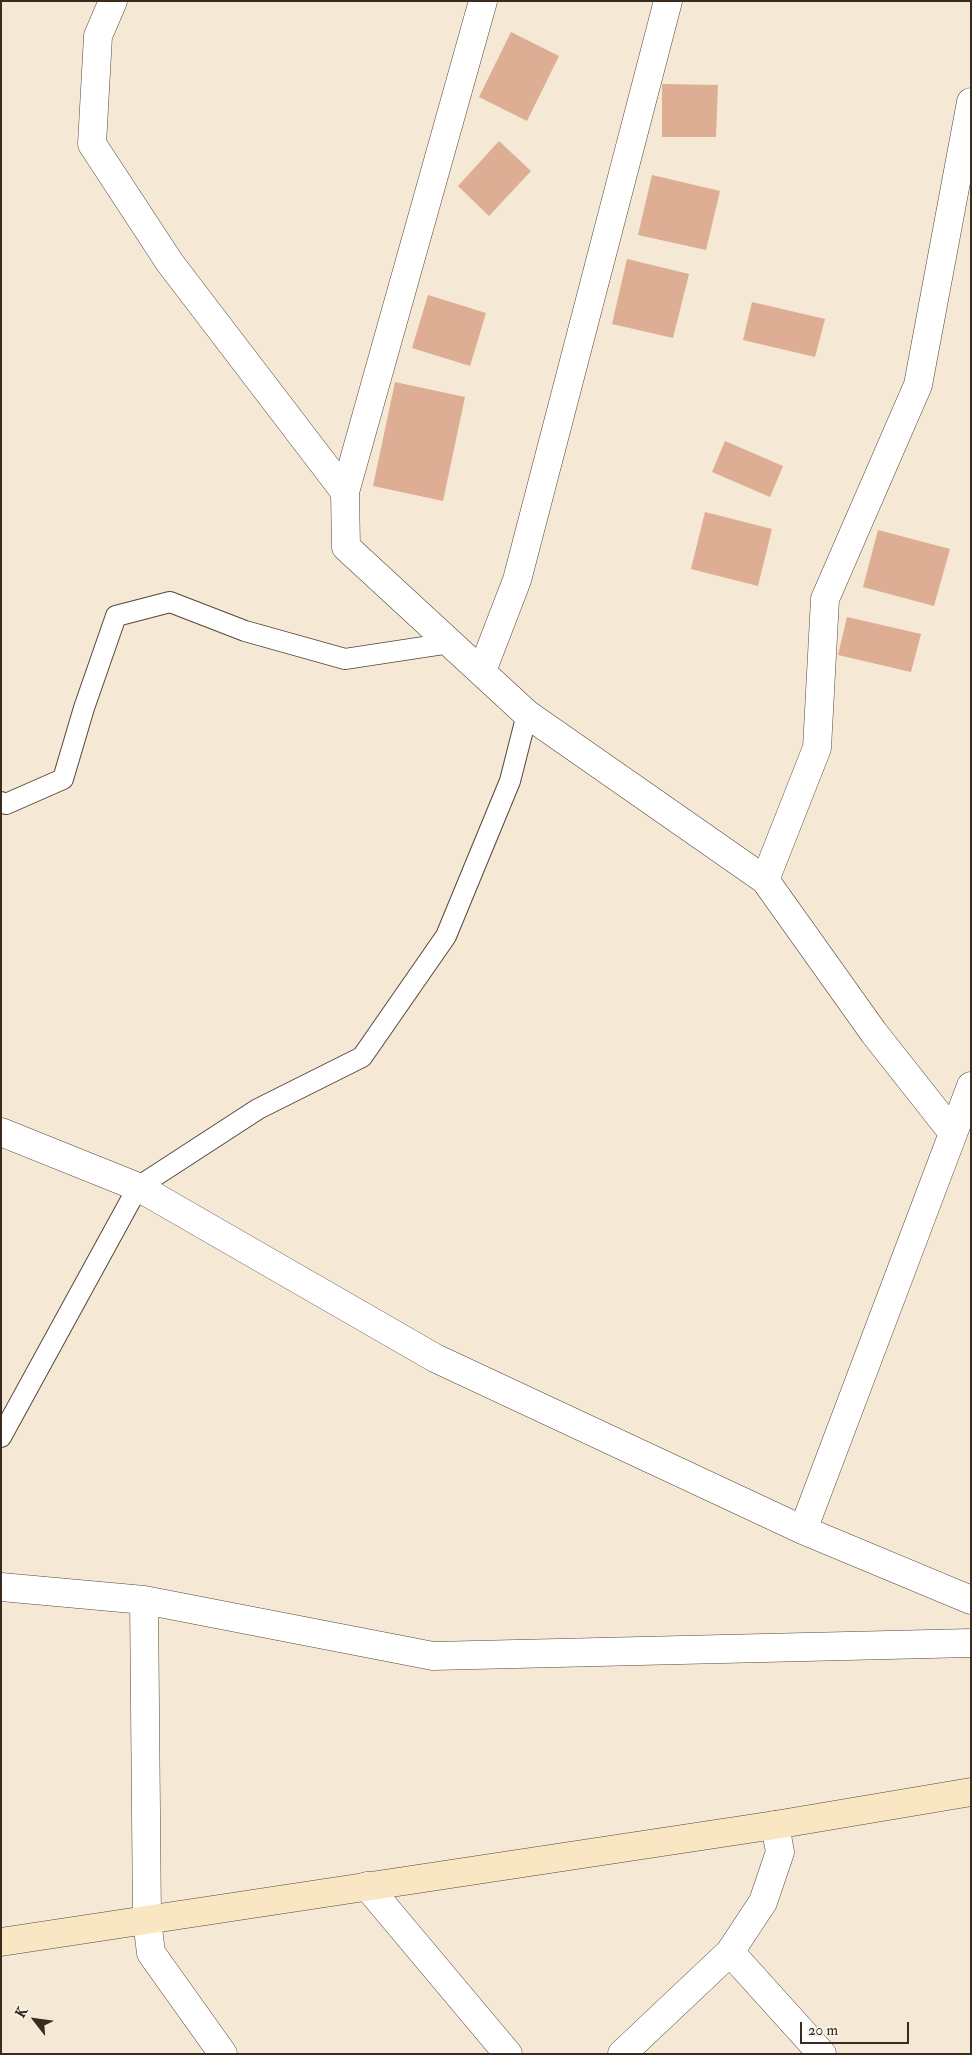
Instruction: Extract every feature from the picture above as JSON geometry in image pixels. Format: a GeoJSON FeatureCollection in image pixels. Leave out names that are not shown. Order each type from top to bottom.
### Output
{"type":"FeatureCollection","features":[{"type":"Feature","properties":{"kind":"street"},"geometry":{"type":"LineString","coordinates":[[113,1],[98,36],[92,144],[170,263],[345,492]]}},
{"type":"Feature","properties":{"kind":"street"},"geometry":{"type":"LineString","coordinates":[[483,1],[345,492],[346,548],[527,714],[765,880],[874,1033],[953,1133]]}},
{"type":"Feature","properties":{"kind":"street"},"geometry":{"type":"LineString","coordinates":[[482,671],[517,580],[668,1]]}},
{"type":"Feature","properties":{"kind":"street"},"geometry":{"type":"LineString","coordinates":[[765,880],[817,748],[825,599],[918,385],[971,102]]}},
{"type":"Feature","properties":{"kind":"street"},"geometry":{"type":"LineString","coordinates":[[803,1530],[971,1086]]}},
{"type":"Feature","properties":{"kind":"street"},"geometry":{"type":"LineString","coordinates":[[1,1132],[138,1187],[435,1358],[803,1530],[971,1600]]}},
{"type":"Feature","properties":{"kind":"street"},"geometry":{"type":"LineString","coordinates":[[1,1587],[144,1600],[433,1656],[971,1643]]}},
{"type":"Feature","properties":{"kind":"street"},"geometry":{"type":"LineString","coordinates":[[144,1600],[146,1920],[151,1953],[223,2054]]}},
{"type":"Feature","properties":{"kind":"street"},"geometry":{"type":"LineString","coordinates":[[1,1942],[775,1825],[971,1792]]}},
{"type":"Feature","properties":{"kind":"street"},"geometry":{"type":"LineString","coordinates":[[622,2054],[730,1952],[763,1902],[780,1852],[775,1825]]}},
{"type":"Feature","properties":{"kind":"street"},"geometry":{"type":"LineString","coordinates":[[367,1886],[508,2054]]}},
{"type":"Feature","properties":{"kind":"street"},"geometry":{"type":"LineString","coordinates":[[730,1952],[822,2054]]}},
{"type":"Feature","properties":{"kind":"lane"},"geometry":{"type":"LineString","coordinates":[[1,802],[6,804],[63,779],[84,708],[116,616],[170,602],[245,631],[345,659],[450,643]]}},
{"type":"Feature","properties":{"kind":"lane"},"geometry":{"type":"LineString","coordinates":[[1,1437],[138,1187],[258,1109],[362,1057],[446,936],[510,781],[527,714]]}},
{"type":"Feature","properties":{"kind":"building"},"geometry":{"type":"Polygon","coordinates":[[[511,32],[559,56],[527,121],[479,97],[511,32]]]}},
{"type":"Feature","properties":{"kind":"building"},"geometry":{"type":"Polygon","coordinates":[[[662,84],[718,85],[716,137],[662,137],[662,84]]]}},
{"type":"Feature","properties":{"kind":"building"},"geometry":{"type":"Polygon","coordinates":[[[499,141],[531,171],[489,216],[458,186],[499,141]]]}},
{"type":"Feature","properties":{"kind":"building"},"geometry":{"type":"Polygon","coordinates":[[[652,175],[720,191],[706,250],[638,235],[652,175]]]}},
{"type":"Feature","properties":{"kind":"building"},"geometry":{"type":"Polygon","coordinates":[[[627,259],[689,274],[673,338],[612,324],[627,259]]]}},
{"type":"Feature","properties":{"kind":"building"},"geometry":{"type":"Polygon","coordinates":[[[428,295],[486,313],[470,366],[412,348],[428,295]]]}},
{"type":"Feature","properties":{"kind":"building"},"geometry":{"type":"Polygon","coordinates":[[[752,302],[825,319],[815,357],[743,340],[752,302]]]}},
{"type":"Feature","properties":{"kind":"building"},"geometry":{"type":"Polygon","coordinates":[[[395,382],[465,397],[443,501],[373,486],[395,382]]]}},
{"type":"Feature","properties":{"kind":"building"},"geometry":{"type":"Polygon","coordinates":[[[725,441],[783,466],[770,497],[712,472],[725,441]]]}},
{"type":"Feature","properties":{"kind":"building"},"geometry":{"type":"Polygon","coordinates":[[[705,512],[772,529],[758,586],[691,569],[705,512]]]}},
{"type":"Feature","properties":{"kind":"building"},"geometry":{"type":"Polygon","coordinates":[[[878,530],[950,549],[934,606],[863,587],[878,530]]]}},
{"type":"Feature","properties":{"kind":"building"},"geometry":{"type":"Polygon","coordinates":[[[847,617],[921,634],[911,672],[838,655],[847,617]]]}}]}
